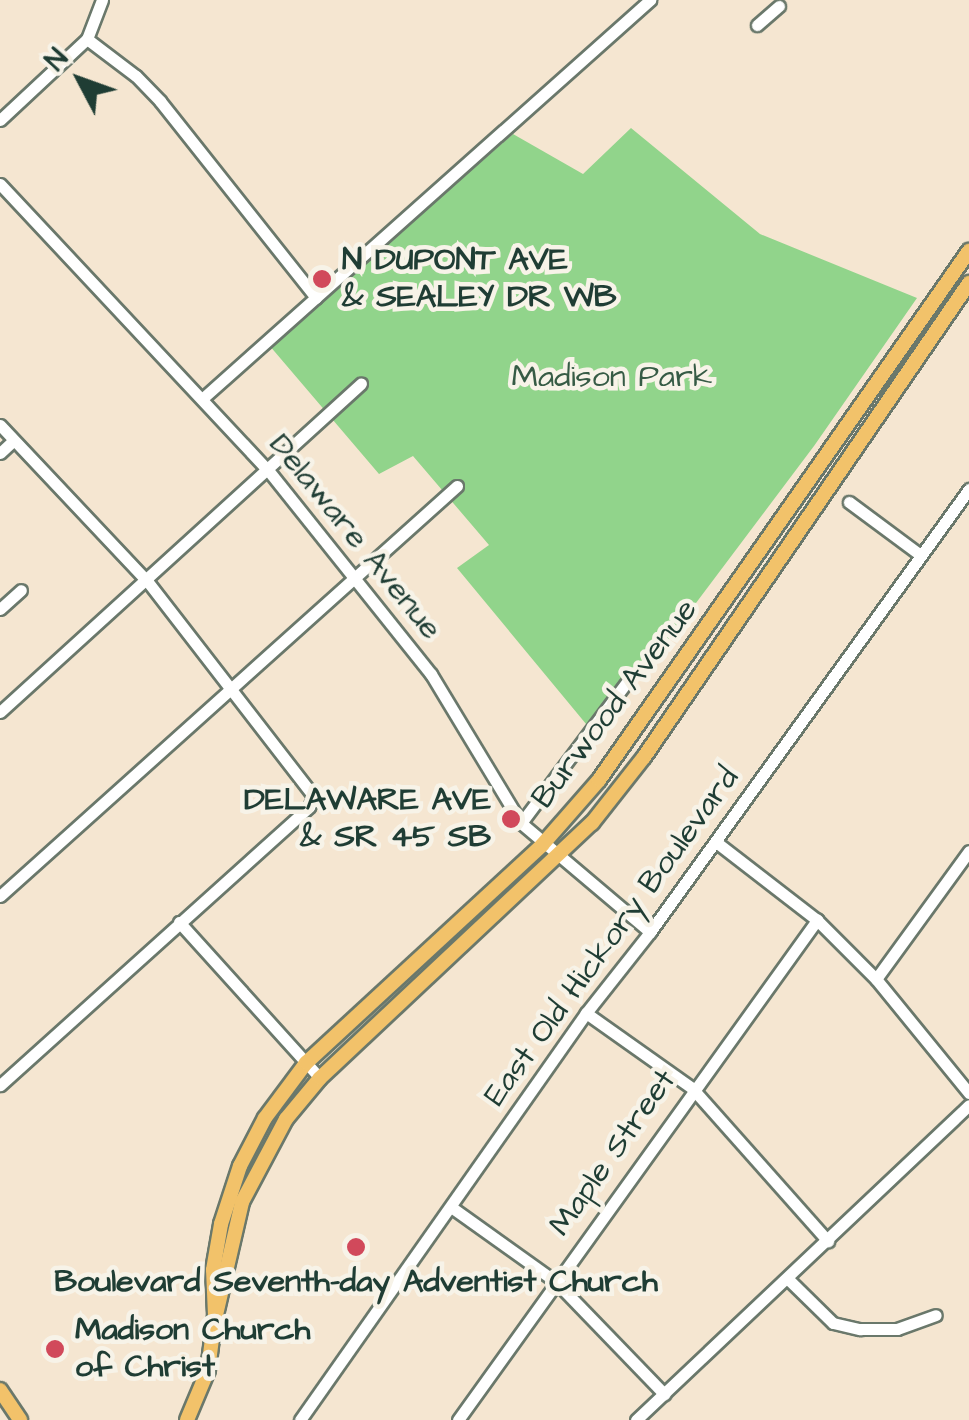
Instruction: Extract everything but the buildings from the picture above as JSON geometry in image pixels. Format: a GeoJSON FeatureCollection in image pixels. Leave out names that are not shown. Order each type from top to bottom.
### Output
{"type":"FeatureCollection","features":[{"type":"Feature","properties":{"kind":"main road","name":"Burwood Avenue"},"geometry":{"type":"LineString","coordinates":[[187,1420],[208,1370],[215,1315],[213,1270],[230,1192],[264,1118],[306,1063],[542,844],[599,780],[670,686],[969,252]]}},
{"type":"Feature","properties":{"kind":"main road","name":"Burwood Avenue"},"geometry":{"type":"LineString","coordinates":[[215,1315],[222,1300],[231,1238],[257,1166],[286,1119],[320,1078],[558,858],[644,757],[969,283]]}},
{"type":"Feature","properties":{"kind":"main road"},"geometry":{"type":"LineString","coordinates":[[0,1390],[20,1420]]}},
{"type":"Feature","properties":{"kind":"street"},"geometry":{"type":"LineString","coordinates":[[0,120],[86,40],[102,0]]}},
{"type":"Feature","properties":{"kind":"street"},"geometry":{"type":"LineString","coordinates":[[203,398],[650,0]]}},
{"type":"Feature","properties":{"kind":"street"},"geometry":{"type":"LineString","coordinates":[[757,26],[779,6]]}},
{"type":"Feature","properties":{"kind":"street"},"geometry":{"type":"LineString","coordinates":[[86,40],[146,84],[316,298]]}},
{"type":"Feature","properties":{"kind":"street","name":"Delaware Avenue"},"geometry":{"type":"LineString","coordinates":[[0,184],[268,470],[431,674],[521,823],[650,932]]}},
{"type":"Feature","properties":{"kind":"street"},"geometry":{"type":"LineString","coordinates":[[0,712],[148,582],[361,384]]}},
{"type":"Feature","properties":{"kind":"street"},"geometry":{"type":"LineString","coordinates":[[0,425],[148,582],[313,792],[309,807],[0,1085]]}},
{"type":"Feature","properties":{"kind":"street"},"geometry":{"type":"LineString","coordinates":[[0,452],[13,440]]}},
{"type":"Feature","properties":{"kind":"street"},"geometry":{"type":"LineString","coordinates":[[0,896],[457,486]]}},
{"type":"Feature","properties":{"kind":"street","name":"East Old Hickory Boulevard"},"geometry":{"type":"LineString","coordinates":[[300,1420],[586,1013],[716,842],[969,488]]}},
{"type":"Feature","properties":{"kind":"street"},"geometry":{"type":"LineString","coordinates":[[849,502],[920,554]]}},
{"type":"Feature","properties":{"kind":"street"},"geometry":{"type":"LineString","coordinates":[[0,609],[21,590]]}},
{"type":"Feature","properties":{"kind":"street","name":"Burwood Avenue"},"geometry":{"type":"LineString","coordinates":[[521,823],[626,684]]}},
{"type":"Feature","properties":{"kind":"street"},"geometry":{"type":"LineString","coordinates":[[716,842],[817,920],[876,979],[969,1093]]}},
{"type":"Feature","properties":{"kind":"street"},"geometry":{"type":"LineString","coordinates":[[876,979],[969,852]]}},
{"type":"Feature","properties":{"kind":"street","name":"Maple Street"},"geometry":{"type":"LineString","coordinates":[[458,1420],[692,1088],[817,920]]}},
{"type":"Feature","properties":{"kind":"street"},"geometry":{"type":"LineString","coordinates":[[180,922],[320,1078]]}},
{"type":"Feature","properties":{"kind":"street"},"geometry":{"type":"LineString","coordinates":[[586,1013],[692,1088],[828,1241]]}},
{"type":"Feature","properties":{"kind":"street"},"geometry":{"type":"LineString","coordinates":[[636,1420],[969,1105]]}},
{"type":"Feature","properties":{"kind":"street"},"geometry":{"type":"LineString","coordinates":[[451,1207],[556,1282],[664,1394]]}},
{"type":"Feature","properties":{"kind":"street"},"geometry":{"type":"LineString","coordinates":[[788,1279],[833,1323],[897,1329],[936,1315]]}},
{"type":"Feature","properties":{"kind":"green space","name":"Madison Park"},"geometry":{"type":"Polygon","coordinates":[[[631,128],[760,234],[917,298],[814,446],[596,736],[457,568],[489,545],[413,456],[379,474],[269,345],[513,134],[583,174],[631,128]]]}},
{"type":"Feature","properties":{"kind":"place","name":"N DUPONT AVE & SEALEY DR WB"},"geometry":{"type":"Point","coordinates":[322,279]}},
{"type":"Feature","properties":{"kind":"place","name":"DELAWARE AVE & SR 45 SB"},"geometry":{"type":"Point","coordinates":[511,819]}},
{"type":"Feature","properties":{"kind":"place","name":"Boulevard Seventh-day Adventist Church"},"geometry":{"type":"Point","coordinates":[356,1247]}},
{"type":"Feature","properties":{"kind":"place","name":"Madison Church of Christ"},"geometry":{"type":"Point","coordinates":[55,1349]}}]}
